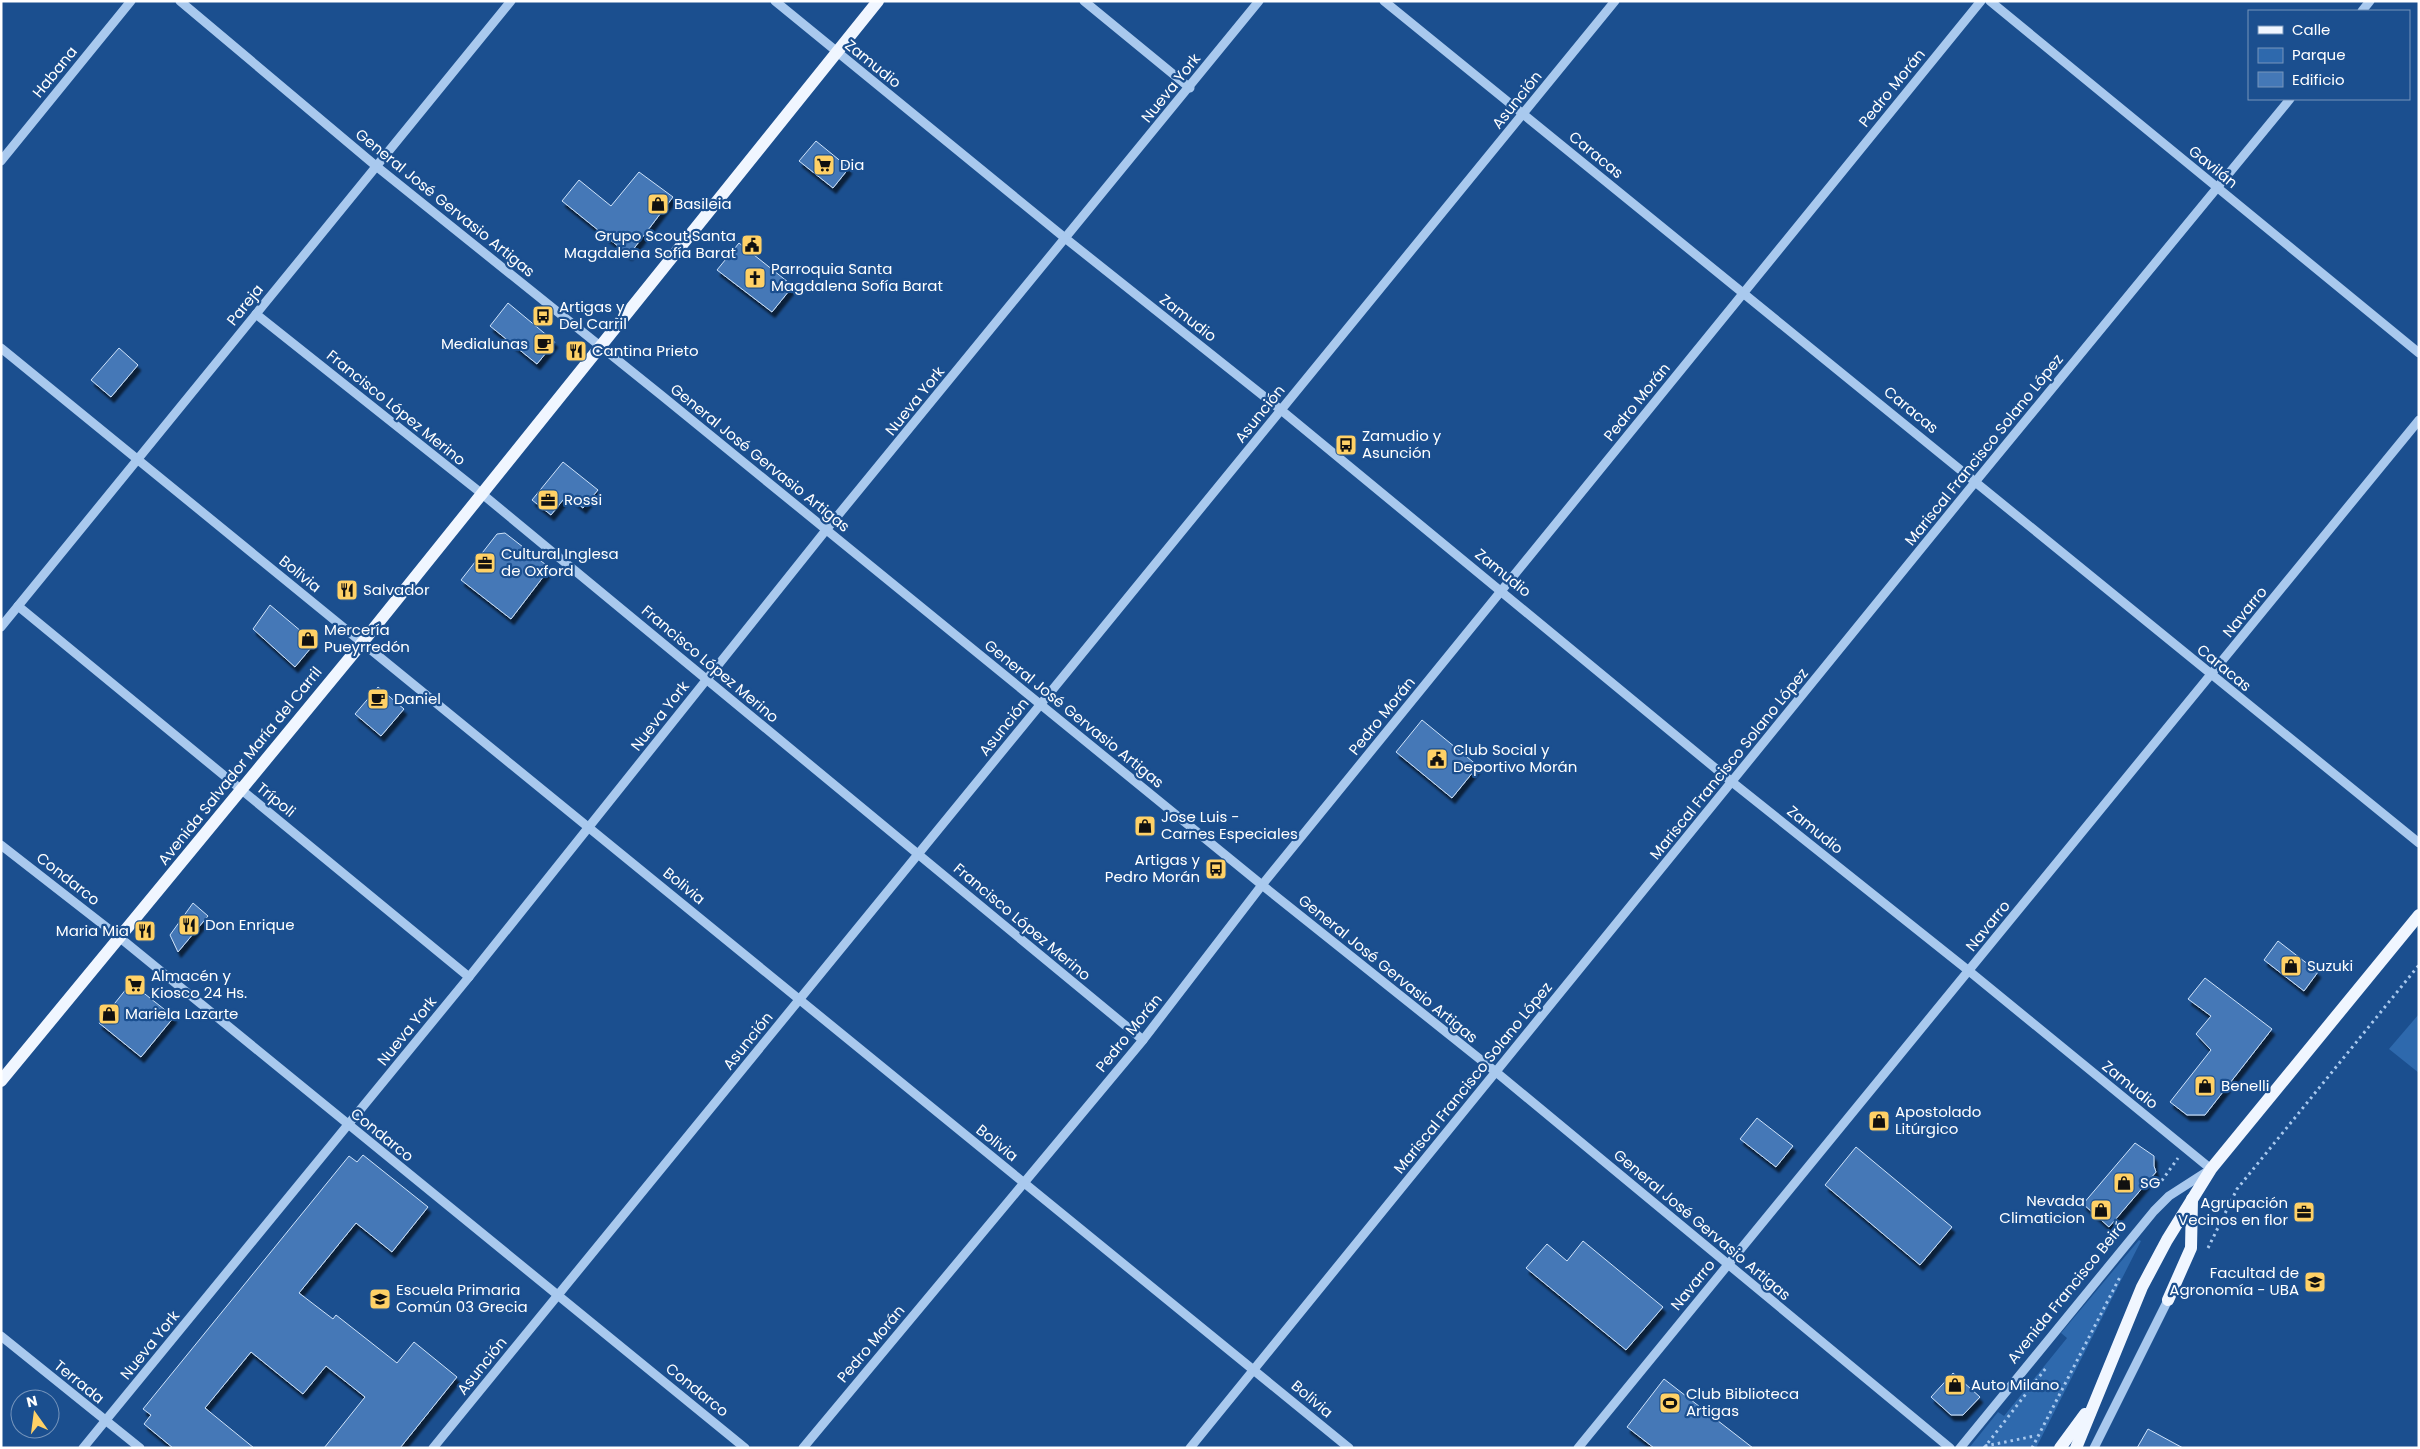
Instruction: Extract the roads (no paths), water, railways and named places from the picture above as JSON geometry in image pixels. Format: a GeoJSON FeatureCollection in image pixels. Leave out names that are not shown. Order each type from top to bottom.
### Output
{"type":"FeatureCollection","features":[{"type":"Feature","properties":{"kind":"main road","name":"Avenida Salvador María del Carril"},"geometry":{"type":"LineString","coordinates":[[1,1081],[362,643],[878,1]]}},
{"type":"Feature","properties":{"kind":"main road","name":"Avenida Francisco Beiró"},"geometry":{"type":"LineString","coordinates":[[2098,1396],[2142,1286],[2211,1169],[2419,915]]}},
{"type":"Feature","properties":{"kind":"main road"},"geometry":{"type":"LineString","coordinates":[[2168,1300],[2191,1248],[2193,1197]]}},
{"type":"Feature","properties":{"kind":"main road"},"geometry":{"type":"LineString","coordinates":[[2060,1448],[2098,1396]]}},
{"type":"Feature","properties":{"kind":"main road"},"geometry":{"type":"LineString","coordinates":[[2076,1448],[2098,1396]]}},
{"type":"Feature","properties":{"kind":"street","name":"Habana"},"geometry":{"type":"LineString","coordinates":[[1,161],[131,1]]}},
{"type":"Feature","properties":{"kind":"street","name":"General José Gervasio Artigas"},"geometry":{"type":"LineString","coordinates":[[180,1],[376,166],[602,346],[1040,705],[1496,1072],[1950,1448]]}},
{"type":"Feature","properties":{"kind":"street","name":"Pareja"},"geometry":{"type":"LineString","coordinates":[[1,627],[511,1]]}},
{"type":"Feature","properties":{"kind":"street","name":"Zamudio"},"geometry":{"type":"LineString","coordinates":[[776,1],[1065,238],[1281,410],[1502,590],[1732,782],[1969,971],[2211,1169]]}},
{"type":"Feature","properties":{"kind":"street"},"geometry":{"type":"LineString","coordinates":[[1084,1],[1190,88]]}},
{"type":"Feature","properties":{"kind":"street","name":"Nueva York"},"geometry":{"type":"LineString","coordinates":[[83,1448],[469,977],[826,530],[1190,88],[1259,1]]}},
{"type":"Feature","properties":{"kind":"street","name":"Caracas"},"geometry":{"type":"LineString","coordinates":[[1384,1],[1976,481],[2211,676],[2419,843]]}},
{"type":"Feature","properties":{"kind":"street","name":"Asunción"},"geometry":{"type":"LineString","coordinates":[[433,1448],[1615,1]]}},
{"type":"Feature","properties":{"kind":"street","name":"Pedro Morán"},"geometry":{"type":"LineString","coordinates":[[803,1448],[1143,1040],[1262,885],[1980,1]]}},
{"type":"Feature","properties":{"kind":"street","name":"Gavilán"},"geometry":{"type":"LineString","coordinates":[[1990,1],[2419,353]]}},
{"type":"Feature","properties":{"kind":"street","name":"Mariscal Francisco Solano López"},"geometry":{"type":"LineString","coordinates":[[1190,1448],[1976,481],[2289,100]]}},
{"type":"Feature","properties":{"kind":"street","name":"Francisco López Merino"},"geometry":{"type":"LineString","coordinates":[[256,314],[481,493],[1143,1040]]}},
{"type":"Feature","properties":{"kind":"street","name":"Bolivia"},"geometry":{"type":"LineString","coordinates":[[1,348],[1349,1448]]}},
{"type":"Feature","properties":{"kind":"street","name":"Navarro"},"geometry":{"type":"LineString","coordinates":[[1578,1448],[2419,420]]}},
{"type":"Feature","properties":{"kind":"street","name":"Trípoli"},"geometry":{"type":"LineString","coordinates":[[18,606],[469,977]]}},
{"type":"Feature","properties":{"kind":"street","name":"Condarco"},"geometry":{"type":"LineString","coordinates":[[1,845],[120,937],[745,1448]]}},
{"type":"Feature","properties":{"kind":"street","name":"Avenida Francisco Beiró"},"geometry":{"type":"LineString","coordinates":[[1960,1448],[2154,1211],[2169,1196],[2211,1169]]}},
{"type":"Feature","properties":{"kind":"street"},"geometry":{"type":"LineString","coordinates":[[2094,1448],[2168,1300]]}},
{"type":"Feature","properties":{"kind":"street","name":"Terrada"},"geometry":{"type":"LineString","coordinates":[[1,1336],[140,1448]]}},
{"type":"Feature","properties":{"kind":"place","name":"Dia"},"geometry":{"type":"Point","coordinates":[824,165]}},
{"type":"Feature","properties":{"kind":"place","name":"Basileia"},"geometry":{"type":"Point","coordinates":[658,204]}},
{"type":"Feature","properties":{"kind":"place","name":"Grupo Scout Santa Magdalena Sofía Barat"},"geometry":{"type":"Point","coordinates":[752,245]}},
{"type":"Feature","properties":{"kind":"place","name":"Parroquia Santa Magdalena Sofía Barat"},"geometry":{"type":"Point","coordinates":[755,278]}},
{"type":"Feature","properties":{"kind":"place","name":"Artigas y Del Carril"},"geometry":{"type":"Point","coordinates":[543,316]}},
{"type":"Feature","properties":{"kind":"place","name":"Medialunas"},"geometry":{"type":"Point","coordinates":[544,344]}},
{"type":"Feature","properties":{"kind":"place","name":"Cantina Prieto"},"geometry":{"type":"Point","coordinates":[576,351]}},
{"type":"Feature","properties":{"kind":"place","name":"Zamudio y Asunción"},"geometry":{"type":"Point","coordinates":[1346,445]}},
{"type":"Feature","properties":{"kind":"place","name":"Rossi"},"geometry":{"type":"Point","coordinates":[548,500]}},
{"type":"Feature","properties":{"kind":"place","name":"Cultural Inglesa de Oxford"},"geometry":{"type":"Point","coordinates":[485,563]}},
{"type":"Feature","properties":{"kind":"place","name":"Salvador"},"geometry":{"type":"Point","coordinates":[347,590]}},
{"type":"Feature","properties":{"kind":"place","name":"Mercería Pueyrredón"},"geometry":{"type":"Point","coordinates":[308,639]}},
{"type":"Feature","properties":{"kind":"place","name":"Daniel"},"geometry":{"type":"Point","coordinates":[378,699]}},
{"type":"Feature","properties":{"kind":"place","name":"Club Social y Deportivo Morán"},"geometry":{"type":"Point","coordinates":[1437,759]}},
{"type":"Feature","properties":{"kind":"place","name":"Jose Luis - Carnes Especiales"},"geometry":{"type":"Point","coordinates":[1145,826]}},
{"type":"Feature","properties":{"kind":"place","name":"Artigas y Pedro Morán"},"geometry":{"type":"Point","coordinates":[1216,869]}},
{"type":"Feature","properties":{"kind":"place","name":"Don Enrique"},"geometry":{"type":"Point","coordinates":[189,925]}},
{"type":"Feature","properties":{"kind":"place","name":"Maria Mia"},"geometry":{"type":"Point","coordinates":[145,931]}},
{"type":"Feature","properties":{"kind":"place","name":"Suzuki"},"geometry":{"type":"Point","coordinates":[2291,966]}},
{"type":"Feature","properties":{"kind":"place","name":"Almacén y Kiosco 24 Hs."},"geometry":{"type":"Point","coordinates":[135,985]}},
{"type":"Feature","properties":{"kind":"place","name":"Mariela Lazarte"},"geometry":{"type":"Point","coordinates":[109,1014]}},
{"type":"Feature","properties":{"kind":"place","name":"Benelli"},"geometry":{"type":"Point","coordinates":[2205,1086]}},
{"type":"Feature","properties":{"kind":"place","name":"Apostolado Litúrgico"},"geometry":{"type":"Point","coordinates":[1879,1121]}},
{"type":"Feature","properties":{"kind":"place","name":"SG"},"geometry":{"type":"Point","coordinates":[2124,1183]}},
{"type":"Feature","properties":{"kind":"place","name":"Nevada Climaticion"},"geometry":{"type":"Point","coordinates":[2101,1210]}},
{"type":"Feature","properties":{"kind":"place","name":"Agrupación Vecinos en flor"},"geometry":{"type":"Point","coordinates":[2304,1212]}},
{"type":"Feature","properties":{"kind":"place","name":"Facultad de Agronomía - UBA"},"geometry":{"type":"Point","coordinates":[2315,1282]}},
{"type":"Feature","properties":{"kind":"place","name":"Escuela Primaria Común 03 Grecia"},"geometry":{"type":"Point","coordinates":[380,1299]}},
{"type":"Feature","properties":{"kind":"place","name":"Auto Milano"},"geometry":{"type":"Point","coordinates":[1955,1385]}},
{"type":"Feature","properties":{"kind":"place","name":"Club Biblioteca Artigas"},"geometry":{"type":"Point","coordinates":[1670,1403]}}]}
